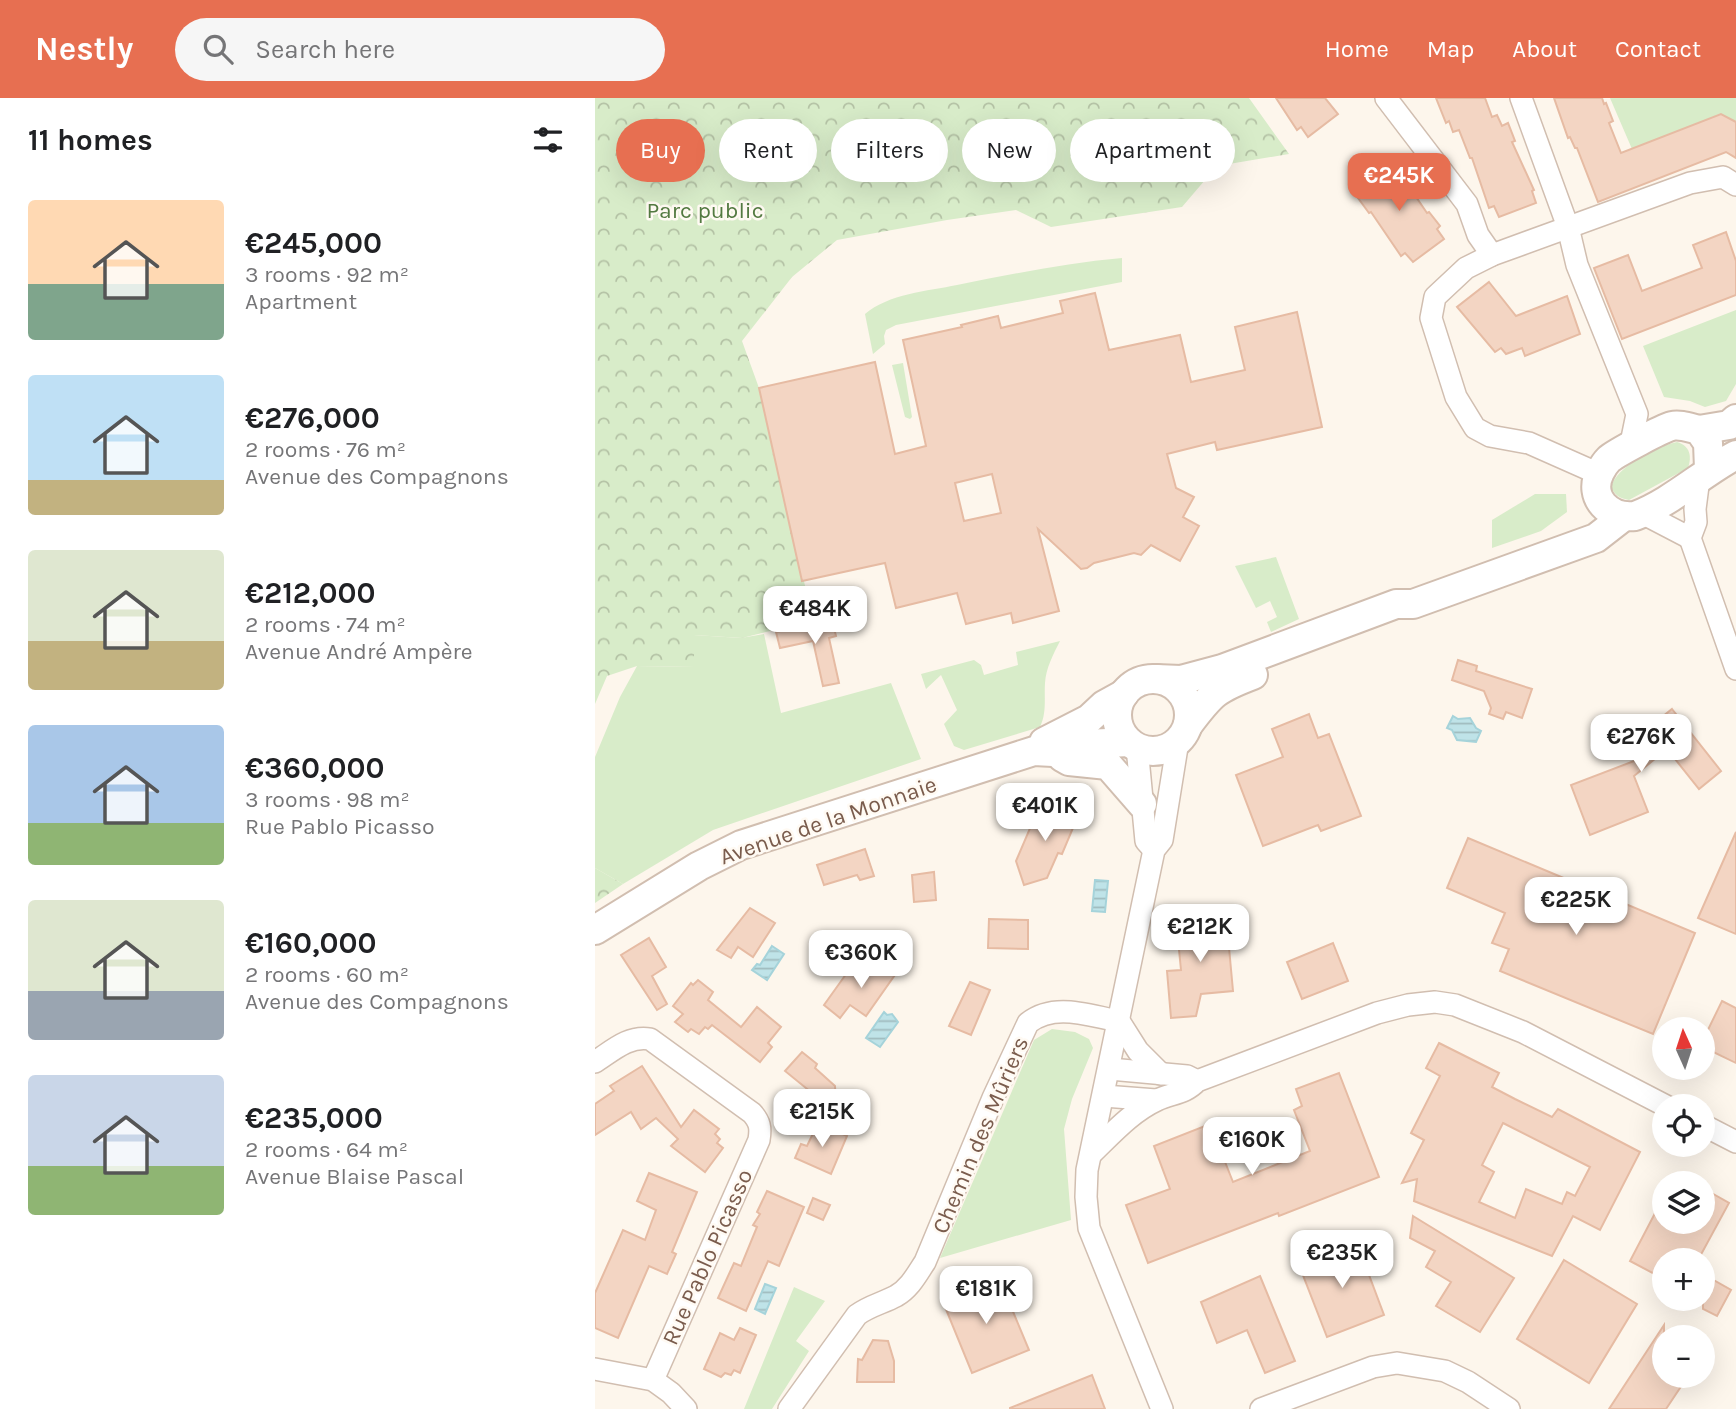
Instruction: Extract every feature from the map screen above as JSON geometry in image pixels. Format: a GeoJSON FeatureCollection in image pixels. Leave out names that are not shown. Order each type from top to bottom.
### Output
{"type":"FeatureCollection","features":[{"type":"Feature","properties":{"kind":"street"},"geometry":{"type":"LineString","coordinates":[[1386,98],[1467,204],[1478,235],[1492,256]]}},
{"type":"Feature","properties":{"kind":"street"},"geometry":{"type":"LineString","coordinates":[[1521,98],[1567,228],[1577,265],[1637,414],[1630,448]]}},
{"type":"Feature","properties":{"kind":"street"},"geometry":{"type":"LineString","coordinates":[[1599,474],[1529,443],[1490,436],[1475,428],[1457,397],[1431,318],[1435,297],[1466,268],[1567,228],[1690,183],[1723,177],[1736,185]]}},
{"type":"Feature","properties":{"kind":"street"},"geometry":{"type":"LineString","coordinates":[[1637,414],[1685,428],[1708,443],[1695,509],[1696,522],[1690,538],[1736,669]]}},
{"type":"Feature","properties":{"kind":"street"},"geometry":{"type":"LineString","coordinates":[[1690,538],[1622,511],[1597,494],[1599,474],[1608,460],[1630,448],[1685,428],[1728,425],[1736,419]]}},
{"type":"Feature","properties":{"kind":"street"},"geometry":{"type":"LineString","coordinates":[[1413,604],[1407,616],[1226,685],[1209,696],[1183,733],[1159,750],[1133,744],[1122,733],[1117,714],[1124,694],[1132,685],[1144,680],[1181,680],[1222,669],[1396,604],[1413,604],[1572,547],[1600,536],[1622,511],[1704,474],[1736,455]]}},
{"type":"Feature","properties":{"kind":"street"},"geometry":{"type":"LineString","coordinates":[[1156,679],[1176,687],[1183,694],[1190,714],[1183,733],[1162,840],[1154,850],[1087,1170],[1086,1197],[1089,1228],[1162,1409]]}},
{"type":"Feature","properties":{"kind":"street","name":"Avenue de la Monnaie"},"geometry":{"type":"LineString","coordinates":[[1044,751],[1048,739],[1089,719],[1104,705],[1124,694]]}},
{"type":"Feature","properties":{"kind":"street","name":"Avenue de la Monnaie"},"geometry":{"type":"LineString","coordinates":[[595,930],[699,866],[741,845],[1044,751],[1086,744],[1133,744]]}},
{"type":"Feature","properties":{"kind":"street"},"geometry":{"type":"LineString","coordinates":[[1133,744],[1146,841],[1154,850]]}},
{"type":"Feature","properties":{"kind":"street"},"geometry":{"type":"LineString","coordinates":[[1044,751],[1069,761],[1108,765],[1142,804]]}},
{"type":"Feature","properties":{"kind":"street"},"geometry":{"type":"LineString","coordinates":[[1091,1154],[1127,1120],[1156,1101],[1189,1090],[1197,1081],[1377,1013],[1435,1002],[1455,1006],[1523,1032],[1652,1099]]}},
{"type":"Feature","properties":{"kind":"street","name":"Chemin des Mûriers"},"geometry":{"type":"LineString","coordinates":[[789,1409],[856,1315],[897,1295],[909,1286],[925,1262],[993,1098],[1028,1023],[1037,1016],[1064,1011],[1119,1021]]}},
{"type":"Feature","properties":{"kind":"street"},"geometry":{"type":"LineString","coordinates":[[1119,1021],[1138,1051],[1161,1074]]}},
{"type":"Feature","properties":{"kind":"street","name":"Rue Pablo Picasso"},"geometry":{"type":"LineString","coordinates":[[595,1062],[628,1041],[640,1037],[650,1039],[752,1112],[758,1120],[759,1140],[653,1380]]}},
{"type":"Feature","properties":{"kind":"street"},"geometry":{"type":"LineString","coordinates":[[1110,1069],[1187,1076],[1197,1081]]}},
{"type":"Feature","properties":{"kind":"street"},"geometry":{"type":"LineString","coordinates":[[1104,1096],[1156,1101]]}},
{"type":"Feature","properties":{"kind":"street"},"geometry":{"type":"LineString","coordinates":[[1715,1131],[1736,1142]]}},
{"type":"Feature","properties":{"kind":"street"},"geometry":{"type":"LineString","coordinates":[[1261,1409],[1373,1367],[1397,1363],[1444,1371],[1468,1382],[1509,1409]]}},
{"type":"Feature","properties":{"kind":"street"},"geometry":{"type":"LineString","coordinates":[[595,1369],[653,1380],[671,1393],[686,1409]]}},
{"type":"Feature","properties":{"kind":"green space","name":"Parc public"},"geometry":{"type":"Polygon","coordinates":[[[595,98],[1249,98],[1289,154],[1235,163],[1235,119],[1070,119],[1070,182],[1203,182],[1182,207],[1051,227],[1016,210],[947,220],[837,240],[792,277],[742,341],[759,388],[813,620],[742,638],[694,635],[694,667],[637,666],[607,676],[595,704],[595,98]]]}},
{"type":"Feature","properties":{"kind":"green space"},"geometry":{"type":"Polygon","coordinates":[[[1610,98],[1736,98],[1736,122],[1720,114],[1632,149],[1610,98]]]}},
{"type":"Feature","properties":{"kind":"green space"},"geometry":{"type":"Polygon","coordinates":[[[1122,258],[1122,282],[896,325],[886,330],[885,344],[873,354],[865,314],[885,302],[921,292],[1019,273],[1122,258]]]}},
{"type":"Feature","properties":{"kind":"green space"},"geometry":{"type":"Polygon","coordinates":[[[1736,310],[1736,384],[1726,401],[1705,407],[1690,401],[1664,397],[1643,346],[1736,310]]]}},
{"type":"Feature","properties":{"kind":"green space"},"geometry":{"type":"Polygon","coordinates":[[[903,363],[912,417],[910,419],[905,417],[892,365],[903,363]]]}},
{"type":"Feature","properties":{"kind":"green space"},"geometry":{"type":"Polygon","coordinates":[[[1677,442],[1689,452],[1688,468],[1629,500],[1614,493],[1611,487],[1614,479],[1629,465],[1659,448],[1677,442]]]}},
{"type":"Feature","properties":{"kind":"green space"},"geometry":{"type":"Polygon","coordinates":[[[1535,494],[1566,494],[1567,512],[1541,531],[1492,548],[1492,520],[1535,494]]]}},
{"type":"Feature","properties":{"kind":"green space"},"geometry":{"type":"Polygon","coordinates":[[[1276,557],[1299,619],[1271,632],[1267,622],[1277,617],[1270,601],[1256,608],[1235,566],[1276,557]]]}},
{"type":"Feature","properties":{"kind":"green space"},"geometry":{"type":"Polygon","coordinates":[[[764,634],[781,713],[891,683],[921,759],[713,830],[623,884],[595,868],[595,757],[620,697],[637,666],[694,667],[694,635],[741,638],[764,634]]]}},
{"type":"Feature","properties":{"kind":"green space"},"geometry":{"type":"Polygon","coordinates":[[[1060,641],[1047,672],[1040,727],[964,750],[954,746],[944,724],[957,710],[941,675],[926,689],[921,674],[974,660],[981,665],[984,675],[1018,665],[1016,652],[1060,641]]]}},
{"type":"Feature","properties":{"kind":"green space"},"geometry":{"type":"Polygon","coordinates":[[[595,868],[623,884],[595,903],[595,868]]]}},
{"type":"Feature","properties":{"kind":"green space"},"geometry":{"type":"Polygon","coordinates":[[[1052,1029],[1075,1032],[1089,1039],[1093,1048],[1072,1099],[1064,1129],[1071,1220],[940,1258],[1034,1040],[1052,1029]]]}},
{"type":"Feature","properties":{"kind":"green space"},"geometry":{"type":"Polygon","coordinates":[[[794,1287],[825,1301],[796,1341],[809,1351],[772,1409],[744,1409],[794,1287]]]}},
{"type":"Feature","properties":{"kind":"water"},"geometry":{"type":"Polygon","coordinates":[[[1453,716],[1458,719],[1470,718],[1481,731],[1476,742],[1457,740],[1452,730],[1447,728],[1453,716]]]}},
{"type":"Feature","properties":{"kind":"water"},"geometry":{"type":"Polygon","coordinates":[[[1095,880],[1108,881],[1105,912],[1092,911],[1095,880]]]}},
{"type":"Feature","properties":{"kind":"water"},"geometry":{"type":"Polygon","coordinates":[[[772,946],[784,954],[767,980],[752,970],[757,964],[760,965],[772,946]]]}},
{"type":"Feature","properties":{"kind":"water"},"geometry":{"type":"Polygon","coordinates":[[[884,1012],[887,1015],[892,1014],[898,1022],[880,1047],[866,1038],[884,1012]]]}},
{"type":"Feature","properties":{"kind":"water"},"geometry":{"type":"Polygon","coordinates":[[[765,1284],[776,1288],[765,1314],[755,1309],[765,1284]]]}},
{"type":"Feature","properties":{"kind":"building"},"geometry":{"type":"Polygon","coordinates":[[[1276,98],[1325,98],[1338,114],[1308,137],[1301,127],[1297,130],[1276,98]]]}},
{"type":"Feature","properties":{"kind":"building"},"geometry":{"type":"Polygon","coordinates":[[[1436,98],[1485,98],[1492,117],[1497,115],[1502,126],[1508,123],[1515,141],[1512,142],[1534,190],[1532,191],[1536,203],[1499,217],[1494,206],[1489,208],[1459,130],[1453,132],[1449,121],[1446,123],[1436,98]]]}},
{"type":"Feature","properties":{"kind":"building"},"geometry":{"type":"Polygon","coordinates":[[[1554,98],[1602,98],[1613,121],[1609,123],[1621,153],[1721,114],[1736,122],[1736,158],[1726,152],[1598,202],[1577,148],[1570,137],[1568,138],[1554,98]]]}},
{"type":"Feature","properties":{"kind":"building"},"geometry":{"type":"Polygon","coordinates":[[[1384,163],[1392,173],[1397,169],[1427,213],[1429,212],[1440,226],[1437,229],[1444,239],[1413,262],[1405,253],[1401,256],[1371,212],[1369,213],[1358,198],[1362,195],[1355,186],[1384,163]]]}},
{"type":"Feature","properties":{"kind":"building"},"geometry":{"type":"Polygon","coordinates":[[[1726,232],[1736,261],[1736,295],[1622,339],[1594,268],[1628,255],[1642,291],[1702,268],[1693,245],[1726,232]]]}},
{"type":"Feature","properties":{"kind":"building"},"geometry":{"type":"Polygon","coordinates":[[[1489,282],[1516,316],[1567,296],[1580,334],[1525,356],[1522,348],[1506,354],[1501,348],[1495,352],[1457,307],[1489,282]]]}},
{"type":"Feature","properties":{"kind":"building"},"geometry":{"type":"Polygon","coordinates":[[[1095,293],[1109,350],[1180,335],[1191,382],[1245,370],[1235,327],[1297,312],[1322,427],[1217,450],[1215,442],[1167,454],[1176,488],[1194,497],[1183,517],[1199,526],[1180,561],[1151,545],[1141,555],[1134,553],[1081,569],[1038,529],[1059,611],[1013,623],[1011,613],[966,624],[957,593],[896,608],[885,563],[802,581],[759,388],[875,362],[895,454],[926,446],[903,340],[998,316],[1001,328],[1063,313],[1060,301],[1095,293]],[[992,474],[955,483],[964,521],[1001,513],[992,474]]]}},
{"type":"Feature","properties":{"kind":"building"},"geometry":{"type":"Polygon","coordinates":[[[832,620],[836,636],[829,638],[839,683],[823,686],[813,641],[780,648],[776,632],[832,620]]]}},
{"type":"Feature","properties":{"kind":"building"},"geometry":{"type":"Polygon","coordinates":[[[1458,660],[1477,666],[1476,671],[1532,689],[1522,718],[1506,712],[1503,719],[1489,714],[1491,708],[1484,691],[1452,680],[1458,660]]]}},
{"type":"Feature","properties":{"kind":"building"},"geometry":{"type":"Polygon","coordinates":[[[1672,709],[1721,771],[1699,789],[1667,749],[1634,776],[1648,812],[1590,835],[1571,785],[1642,758],[1626,739],[1644,725],[1647,729],[1672,709]]]}},
{"type":"Feature","properties":{"kind":"building"},"geometry":{"type":"Polygon","coordinates":[[[1309,714],[1318,738],[1329,734],[1361,816],[1321,831],[1318,825],[1263,846],[1236,775],[1283,757],[1272,729],[1309,714]]]}},
{"type":"Feature","properties":{"kind":"building"},"geometry":{"type":"Polygon","coordinates":[[[1045,802],[1078,816],[1062,854],[1058,853],[1047,878],[1024,885],[1016,861],[1045,802]]]}},
{"type":"Feature","properties":{"kind":"building"},"geometry":{"type":"Polygon","coordinates":[[[1736,832],[1736,934],[1698,918],[1736,832]]]}},
{"type":"Feature","properties":{"kind":"building"},"geometry":{"type":"Polygon","coordinates":[[[1468,838],[1695,933],[1660,1017],[1652,1017],[1652,1034],[1500,971],[1509,949],[1492,943],[1505,913],[1447,888],[1468,838]]]}},
{"type":"Feature","properties":{"kind":"building"},"geometry":{"type":"Polygon","coordinates":[[[865,849],[874,876],[860,880],[857,875],[824,885],[817,865],[865,849]]]}},
{"type":"Feature","properties":{"kind":"building"},"geometry":{"type":"Polygon","coordinates":[[[934,872],[936,900],[914,902],[912,875],[934,872]]]}},
{"type":"Feature","properties":{"kind":"building"},"geometry":{"type":"Polygon","coordinates":[[[750,908],[775,923],[753,957],[738,947],[731,958],[717,950],[750,908]]]}},
{"type":"Feature","properties":{"kind":"building"},"geometry":{"type":"Polygon","coordinates":[[[1226,915],[1233,991],[1201,994],[1196,1016],[1171,1018],[1167,971],[1181,970],[1176,919],[1226,915]]]}},
{"type":"Feature","properties":{"kind":"building"},"geometry":{"type":"Polygon","coordinates":[[[989,919],[1028,920],[1028,949],[988,948],[989,919]]]}},
{"type":"Feature","properties":{"kind":"building"},"geometry":{"type":"Polygon","coordinates":[[[649,938],[666,967],[652,976],[667,1004],[657,1010],[621,955],[649,938]]]}},
{"type":"Feature","properties":{"kind":"building"},"geometry":{"type":"Polygon","coordinates":[[[1333,943],[1348,981],[1302,999],[1287,962],[1333,943]]]}},
{"type":"Feature","properties":{"kind":"building"},"geometry":{"type":"Polygon","coordinates":[[[879,960],[897,972],[866,1016],[850,1005],[840,1018],[824,1005],[849,970],[863,979],[879,960]]]}},
{"type":"Feature","properties":{"kind":"building"},"geometry":{"type":"Polygon","coordinates":[[[698,980],[713,992],[708,1000],[741,1027],[757,1007],[781,1027],[768,1043],[772,1047],[760,1062],[712,1025],[708,1029],[705,1027],[699,1034],[691,1029],[688,1032],[675,1022],[683,1014],[673,1006],[691,983],[693,985],[698,980]]]}},
{"type":"Feature","properties":{"kind":"building"},"geometry":{"type":"Polygon","coordinates":[[[970,982],[990,990],[971,1035],[949,1026],[970,982]]]}},
{"type":"Feature","properties":{"kind":"building"},"geometry":{"type":"Polygon","coordinates":[[[1722,1001],[1736,1008],[1736,1063],[1715,1053],[1714,1017],[1722,1001]]]}},
{"type":"Feature","properties":{"kind":"building"},"geometry":{"type":"Polygon","coordinates":[[[1439,1043],[1499,1073],[1492,1087],[1552,1117],[1558,1109],[1640,1152],[1600,1230],[1573,1216],[1552,1256],[1414,1201],[1417,1179],[1402,1183],[1424,1140],[1411,1133],[1440,1076],[1426,1068],[1439,1043]],[[1503,1123],[1482,1165],[1494,1172],[1479,1202],[1515,1218],[1526,1189],[1562,1204],[1567,1192],[1575,1196],[1590,1167],[1503,1123]]]}},
{"type":"Feature","properties":{"kind":"building"},"geometry":{"type":"Polygon","coordinates":[[[802,1052],[817,1064],[815,1068],[835,1086],[836,1104],[817,1105],[817,1097],[785,1071],[802,1052]]]}},
{"type":"Feature","properties":{"kind":"building"},"geometry":{"type":"Polygon","coordinates":[[[642,1066],[681,1127],[694,1110],[719,1129],[715,1134],[720,1139],[717,1143],[723,1148],[705,1172],[671,1146],[678,1139],[656,1118],[641,1129],[631,1112],[595,1135],[595,1104],[614,1091],[610,1086],[642,1066]]]}},
{"type":"Feature","properties":{"kind":"building"},"geometry":{"type":"Polygon","coordinates":[[[1339,1073],[1379,1177],[1148,1263],[1126,1205],[1170,1189],[1154,1146],[1210,1124],[1233,1182],[1310,1151],[1294,1110],[1302,1106],[1296,1089],[1339,1073]]]}},
{"type":"Feature","properties":{"kind":"building"},"geometry":{"type":"Polygon","coordinates":[[[818,1123],[847,1136],[831,1174],[795,1158],[801,1144],[807,1146],[818,1123]]]}},
{"type":"Feature","properties":{"kind":"building"},"geometry":{"type":"Polygon","coordinates":[[[649,1173],[697,1192],[672,1252],[676,1254],[667,1274],[649,1266],[618,1338],[595,1328],[595,1293],[623,1230],[645,1240],[656,1210],[637,1201],[649,1173]]]}},
{"type":"Feature","properties":{"kind":"building"},"geometry":{"type":"Polygon","coordinates":[[[767,1191],[804,1207],[779,1266],[768,1261],[746,1311],[718,1298],[734,1263],[741,1266],[757,1227],[753,1225],[760,1214],[757,1212],[767,1191]]]}},
{"type":"Feature","properties":{"kind":"building"},"geometry":{"type":"Polygon","coordinates":[[[1715,1195],[1729,1203],[1715,1229],[1715,1195]]]}},
{"type":"Feature","properties":{"kind":"building"},"geometry":{"type":"Polygon","coordinates":[[[813,1198],[830,1205],[823,1220],[807,1213],[813,1198]]]}},
{"type":"Feature","properties":{"kind":"building"},"geometry":{"type":"Polygon","coordinates":[[[1413,1216],[1514,1278],[1480,1332],[1436,1306],[1451,1282],[1426,1267],[1435,1251],[1410,1238],[1413,1216]]]}},
{"type":"Feature","properties":{"kind":"building"},"geometry":{"type":"Polygon","coordinates":[[[1652,1219],[1652,1234],[1712,1234],[1705,1248],[1652,1248],[1652,1273],[1630,1261],[1652,1219]]]}},
{"type":"Feature","properties":{"kind":"building"},"geometry":{"type":"Polygon","coordinates":[[[1357,1243],[1384,1315],[1327,1337],[1299,1265],[1357,1243]]]}},
{"type":"Feature","properties":{"kind":"building"},"geometry":{"type":"Polygon","coordinates":[[[1564,1260],[1637,1304],[1589,1383],[1517,1339],[1564,1260]]]}},
{"type":"Feature","properties":{"kind":"building"},"geometry":{"type":"Polygon","coordinates":[[[1260,1276],[1295,1361],[1265,1373],[1247,1330],[1217,1343],[1201,1302],[1260,1276]]]}},
{"type":"Feature","properties":{"kind":"building"},"geometry":{"type":"Polygon","coordinates":[[[999,1278],[1029,1350],[972,1373],[943,1302],[999,1278]]]}},
{"type":"Feature","properties":{"kind":"building"},"geometry":{"type":"Polygon","coordinates":[[[1715,1281],[1731,1290],[1717,1316],[1707,1311],[1715,1311],[1715,1281]]]}},
{"type":"Feature","properties":{"kind":"building"},"geometry":{"type":"Polygon","coordinates":[[[740,1328],[756,1335],[740,1373],[734,1370],[731,1375],[725,1373],[721,1377],[704,1369],[720,1333],[734,1340],[740,1328]]]}},
{"type":"Feature","properties":{"kind":"building"},"geometry":{"type":"Polygon","coordinates":[[[873,1340],[888,1341],[894,1361],[894,1382],[857,1382],[858,1359],[862,1360],[873,1340]]]}},
{"type":"Feature","properties":{"kind":"building"},"geometry":{"type":"Polygon","coordinates":[[[1652,1343],[1652,1388],[1680,1388],[1666,1409],[1609,1409],[1652,1343]]]}},
{"type":"Feature","properties":{"kind":"building"},"geometry":{"type":"Polygon","coordinates":[[[1092,1375],[1105,1409],[1010,1409],[1010,1408],[1092,1375]]]}}]}
